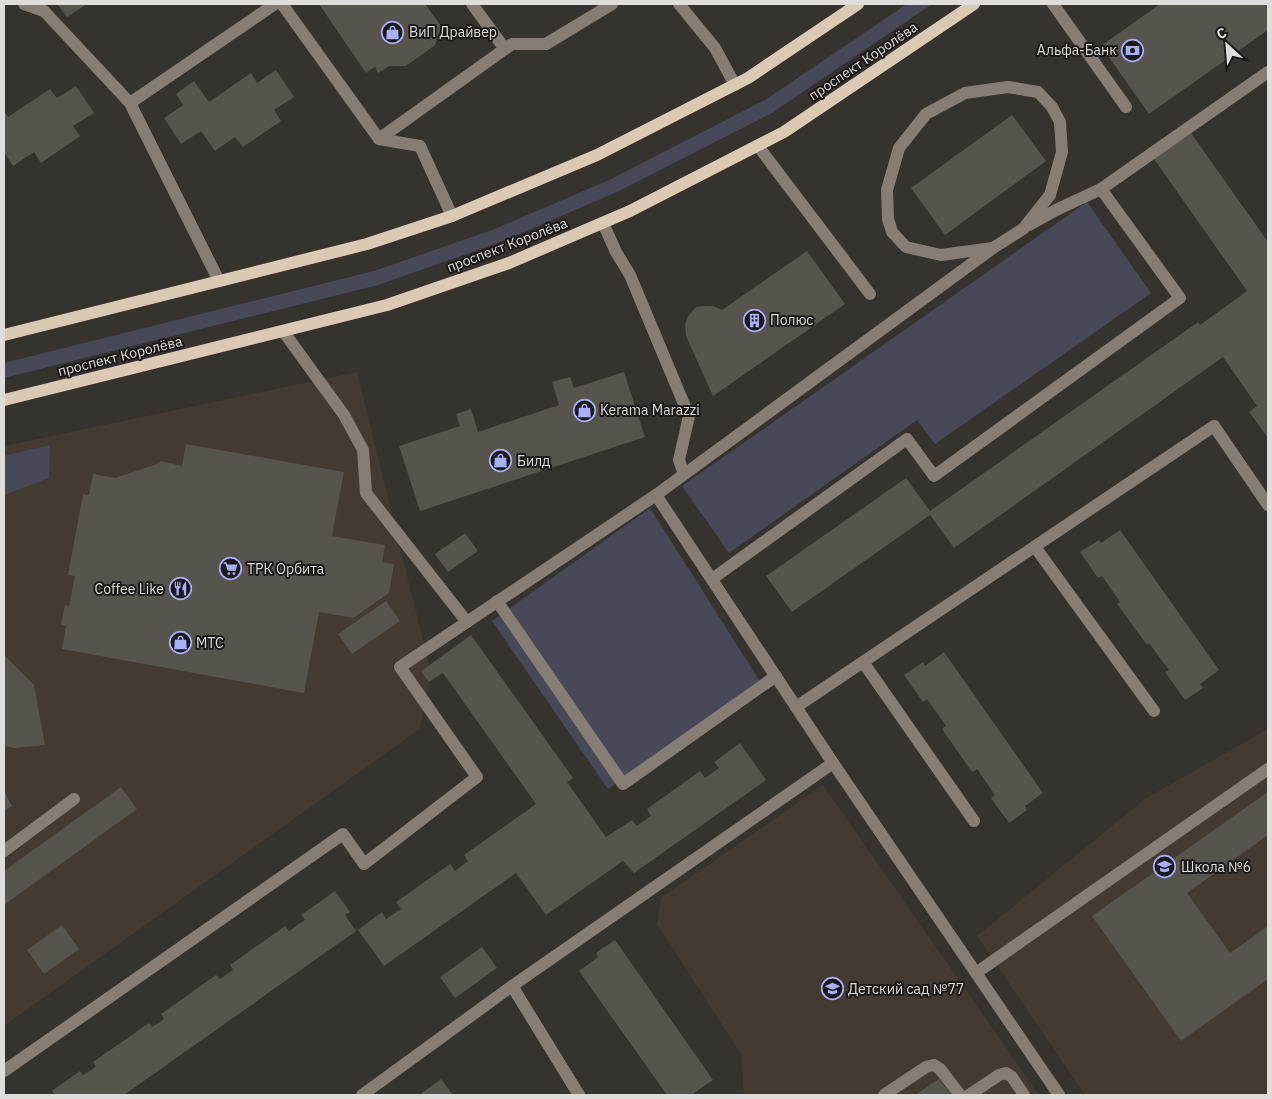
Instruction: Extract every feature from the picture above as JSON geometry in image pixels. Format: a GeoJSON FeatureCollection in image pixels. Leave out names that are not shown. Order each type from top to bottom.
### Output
{"type":"FeatureCollection","features":[{"type":"Feature","properties":{"kind":"main road"},"geometry":{"type":"LineString","coordinates":[[4,335],[367,244],[452,216],[597,155],[735,85],[858,4]]}},
{"type":"Feature","properties":{"kind":"main road","name":"проспект Королёва"},"geometry":{"type":"LineString","coordinates":[[4,400],[387,305],[509,263],[638,206],[784,132],[974,4]]}},
{"type":"Feature","properties":{"kind":"lane"},"geometry":{"type":"LineString","coordinates":[[24,4],[44,11],[130,103],[219,281]]}},
{"type":"Feature","properties":{"kind":"lane"},"geometry":{"type":"LineString","coordinates":[[130,103],[275,4]]}},
{"type":"Feature","properties":{"kind":"lane"},"geometry":{"type":"LineString","coordinates":[[282,4],[379,139],[420,146],[452,216]]}},
{"type":"Feature","properties":{"kind":"lane"},"geometry":{"type":"LineString","coordinates":[[472,4],[505,49]]}},
{"type":"Feature","properties":{"kind":"lane"},"geometry":{"type":"LineString","coordinates":[[379,139],[512,44],[546,44],[612,4]]}},
{"type":"Feature","properties":{"kind":"lane"},"geometry":{"type":"LineString","coordinates":[[679,4],[715,48],[735,85]]}},
{"type":"Feature","properties":{"kind":"lane"},"geometry":{"type":"LineString","coordinates":[[1053,4],[1126,107]]}},
{"type":"Feature","properties":{"kind":"lane"},"geometry":{"type":"LineString","coordinates":[[4,1071],[343,834],[364,864],[477,777],[400,667],[656,495],[993,248],[1058,209],[1101,189],[1268,72]]}},
{"type":"Feature","properties":{"kind":"lane"},"geometry":{"type":"LineString","coordinates":[[993,248],[941,255],[906,247],[892,232],[888,219],[887,190],[899,148],[926,114],[965,92],[1008,87],[1038,92],[1052,107],[1060,122],[1062,152],[1050,195],[1023,229]]}},
{"type":"Feature","properties":{"kind":"lane"},"geometry":{"type":"LineString","coordinates":[[758,146],[870,294]]}},
{"type":"Feature","properties":{"kind":"lane"},"geometry":{"type":"LineString","coordinates":[[712,579],[907,439],[934,476],[1180,298],[1101,189]]}},
{"type":"Feature","properties":{"kind":"lane"},"geometry":{"type":"LineString","coordinates":[[603,222],[616,252],[630,275],[689,416],[679,460],[684,474]]}},
{"type":"Feature","properties":{"kind":"lane"},"geometry":{"type":"LineString","coordinates":[[283,331],[344,415],[363,450],[366,493],[467,622]]}},
{"type":"Feature","properties":{"kind":"lane"},"geometry":{"type":"LineString","coordinates":[[796,707],[1214,426],[1268,505]]}},
{"type":"Feature","properties":{"kind":"lane"},"geometry":{"type":"LineString","coordinates":[[656,495],[833,763],[1059,1095]]}},
{"type":"Feature","properties":{"kind":"lane"},"geometry":{"type":"LineString","coordinates":[[1035,547],[1154,711]]}},
{"type":"Feature","properties":{"kind":"lane"},"geometry":{"type":"LineString","coordinates":[[497,602],[623,784],[776,676]]}},
{"type":"Feature","properties":{"kind":"lane"},"geometry":{"type":"LineString","coordinates":[[863,662],[974,821]]}},
{"type":"Feature","properties":{"kind":"lane"},"geometry":{"type":"LineString","coordinates":[[362,1095],[512,986],[833,763]]}},
{"type":"Feature","properties":{"kind":"lane"},"geometry":{"type":"LineString","coordinates":[[976,973],[1268,770]]}},
{"type":"Feature","properties":{"kind":"lane"},"geometry":{"type":"LineString","coordinates":[[4,851],[74,799]]}},
{"type":"Feature","properties":{"kind":"lane"},"geometry":{"type":"LineString","coordinates":[[512,986],[579,1095]]}},
{"type":"Feature","properties":{"kind":"lane"},"geometry":{"type":"LineString","coordinates":[[884,1095],[926,1067],[934,1065],[940,1069],[960,1095]]}},
{"type":"Feature","properties":{"kind":"lane"},"geometry":{"type":"LineString","coordinates":[[969,1095],[999,1075],[1006,1073],[1012,1077],[1024,1095]]}},
{"type":"Feature","properties":{"kind":"shaded area"},"geometry":{"type":"Polygon","coordinates":[[[907,4],[932,4],[772,113],[617,192],[498,243],[378,285],[4,378],[4,363],[374,271],[492,230],[609,180],[765,100],[907,4]]]}},
{"type":"Feature","properties":{"kind":"shaded area"},"geometry":{"type":"Polygon","coordinates":[[[1087,202],[1151,293],[935,444],[917,420],[729,553],[682,486],[1087,202]]]}},
{"type":"Feature","properties":{"kind":"shaded area"},"geometry":{"type":"Polygon","coordinates":[[[357,372],[431,673],[420,729],[4,1026],[4,446],[357,372]]]}},
{"type":"Feature","properties":{"kind":"shaded area"},"geometry":{"type":"Polygon","coordinates":[[[50,445],[49,478],[4,495],[4,456],[50,445]]]}},
{"type":"Feature","properties":{"kind":"shaded area"},"geometry":{"type":"Polygon","coordinates":[[[650,508],[761,683],[608,789],[492,621],[650,508]]]}},
{"type":"Feature","properties":{"kind":"shaded area","name":"Школа №6"},"geometry":{"type":"Polygon","coordinates":[[[1268,729],[1268,1095],[1085,1095],[977,936],[1145,799],[1268,729]]]}},
{"type":"Feature","properties":{"kind":"shaded area","name":"Детский сад №77"},"geometry":{"type":"Polygon","coordinates":[[[823,785],[1039,1095],[744,1095],[741,1054],[657,924],[661,898],[823,785]]]}},
{"type":"Feature","properties":{"kind":"building"},"geometry":{"type":"Polygon","coordinates":[[[57,4],[87,4],[67,17],[57,4]]]}},
{"type":"Feature","properties":{"kind":"building"},"geometry":{"type":"Polygon","coordinates":[[[319,4],[425,4],[441,26],[435,45],[406,66],[389,66],[378,73],[375,67],[366,73],[319,4]]]}},
{"type":"Feature","properties":{"kind":"building"},"geometry":{"type":"Polygon","coordinates":[[[1160,4],[1268,4],[1268,30],[1149,114],[1101,46],[1160,4]]]}},
{"type":"Feature","properties":{"kind":"building"},"geometry":{"type":"Polygon","coordinates":[[[276,70],[294,97],[274,110],[281,121],[243,147],[235,137],[215,151],[201,131],[181,144],[164,118],[183,105],[176,94],[194,81],[209,102],[251,73],[257,83],[276,70]]]}},
{"type":"Feature","properties":{"kind":"building"},"geometry":{"type":"Polygon","coordinates":[[[76,86],[94,113],[73,126],[80,136],[41,163],[34,152],[13,166],[4,152],[4,111],[8,117],[50,89],[57,98],[76,86]]]}},
{"type":"Feature","properties":{"kind":"building"},"geometry":{"type":"Polygon","coordinates":[[[1012,115],[1046,161],[945,235],[911,188],[1012,115]]]}},
{"type":"Feature","properties":{"kind":"building"},"geometry":{"type":"Polygon","coordinates":[[[1191,133],[1268,242],[1268,438],[1249,412],[1257,406],[1223,357],[954,548],[930,515],[792,612],[766,576],[906,478],[930,511],[1198,322],[1200,325],[1247,291],[1154,159],[1191,133]]]}},
{"type":"Feature","properties":{"kind":"building","name":"Полюс"},"geometry":{"type":"Polygon","coordinates":[[[807,251],[845,304],[713,396],[686,336],[685,324],[688,316],[696,307],[713,306],[722,310],[807,251]]]}},
{"type":"Feature","properties":{"kind":"building"},"geometry":{"type":"Polygon","coordinates":[[[624,372],[645,437],[420,511],[399,446],[460,426],[456,414],[471,409],[478,432],[559,405],[552,382],[570,377],[574,388],[624,372]]]}},
{"type":"Feature","properties":{"kind":"building","name":"ТРК Орбита"},"geometry":{"type":"Polygon","coordinates":[[[186,444],[344,472],[332,536],[385,545],[382,562],[394,564],[389,593],[353,618],[319,612],[304,693],[62,649],[66,626],[61,625],[65,605],[69,606],[75,576],[68,575],[83,494],[89,495],[93,474],[115,478],[160,463],[160,461],[182,466],[186,444]]]}},
{"type":"Feature","properties":{"kind":"building"},"geometry":{"type":"Polygon","coordinates":[[[1120,530],[1219,670],[1200,684],[1203,688],[1185,700],[1165,672],[1169,670],[1149,643],[1147,645],[1117,604],[1120,602],[1102,576],[1098,578],[1080,552],[1099,540],[1101,543],[1120,530]]]}},
{"type":"Feature","properties":{"kind":"building"},"geometry":{"type":"Polygon","coordinates":[[[465,533],[478,551],[448,572],[435,554],[465,533]]]}},
{"type":"Feature","properties":{"kind":"building"},"geometry":{"type":"Polygon","coordinates":[[[386,601],[400,621],[352,654],[338,634],[386,601]]]}},
{"type":"Feature","properties":{"kind":"building"},"geometry":{"type":"Polygon","coordinates":[[[471,635],[573,778],[567,782],[606,837],[632,820],[637,826],[651,816],[647,809],[700,771],[705,778],[719,768],[714,762],[740,743],[766,780],[634,873],[623,861],[546,915],[516,873],[384,966],[358,930],[382,912],[386,919],[401,909],[396,902],[450,864],[455,871],[468,861],[464,855],[536,804],[443,673],[429,682],[421,671],[471,635]]]}},
{"type":"Feature","properties":{"kind":"building"},"geometry":{"type":"Polygon","coordinates":[[[944,652],[1043,793],[1025,806],[1027,810],[1009,823],[991,798],[995,795],[977,769],[972,772],[942,729],[946,726],[927,699],[923,702],[904,675],[923,662],[925,666],[944,652]]]}},
{"type":"Feature","properties":{"kind":"building"},"geometry":{"type":"Polygon","coordinates":[[[4,655],[34,685],[45,745],[14,748],[4,746],[4,655]]]}},
{"type":"Feature","properties":{"kind":"building"},"geometry":{"type":"Polygon","coordinates":[[[121,787],[137,809],[4,905],[4,871],[121,787]]]}},
{"type":"Feature","properties":{"kind":"building"},"geometry":{"type":"Polygon","coordinates":[[[4,791],[12,806],[4,811],[4,791]]]}},
{"type":"Feature","properties":{"kind":"building"},"geometry":{"type":"Polygon","coordinates":[[[1268,792],[1268,835],[1187,893],[1230,953],[1268,926],[1268,979],[1181,1041],[1092,916],[1268,792]]]}},
{"type":"Feature","properties":{"kind":"building"},"geometry":{"type":"Polygon","coordinates":[[[335,891],[350,912],[345,915],[356,931],[124,1095],[55,1095],[52,1091],[80,1071],[83,1075],[96,1067],[93,1062],[149,1023],[152,1027],[164,1019],[161,1014],[216,975],[220,979],[233,970],[230,965],[285,926],[289,931],[305,920],[301,915],[335,891]]]}},
{"type":"Feature","properties":{"kind":"building"},"geometry":{"type":"Polygon","coordinates":[[[62,925],[79,949],[44,974],[27,950],[62,925]]]}},
{"type":"Feature","properties":{"kind":"building"},"geometry":{"type":"Polygon","coordinates":[[[615,940],[713,1080],[691,1095],[667,1095],[579,971],[598,957],[596,953],[615,940]]]}},
{"type":"Feature","properties":{"kind":"building"},"geometry":{"type":"Polygon","coordinates":[[[482,947],[497,968],[455,998],[440,977],[482,947]]]}},
{"type":"Feature","properties":{"kind":"building"},"geometry":{"type":"Polygon","coordinates":[[[441,1079],[453,1095],[419,1095],[441,1079]]]}},
{"type":"Feature","properties":{"kind":"building"},"geometry":{"type":"Polygon","coordinates":[[[939,1079],[951,1095],[915,1095],[939,1079]]]}},
{"type":"Feature","properties":{"kind":"place","name":"ВиП Драйвер"},"geometry":{"type":"Point","coordinates":[393,32]}},
{"type":"Feature","properties":{"kind":"place","name":"Альфа-Банк"},"geometry":{"type":"Point","coordinates":[1133,50]}},
{"type":"Feature","properties":{"kind":"place","name":"Полюс"},"geometry":{"type":"Point","coordinates":[754,320]}},
{"type":"Feature","properties":{"kind":"place","name":"Kerama Marazzi"},"geometry":{"type":"Point","coordinates":[584,410]}},
{"type":"Feature","properties":{"kind":"place","name":"Билд"},"geometry":{"type":"Point","coordinates":[501,461]}},
{"type":"Feature","properties":{"kind":"place","name":"ТРК Орбита"},"geometry":{"type":"Point","coordinates":[231,569]}},
{"type":"Feature","properties":{"kind":"place","name":"Coffee Like"},"geometry":{"type":"Point","coordinates":[180,589]}},
{"type":"Feature","properties":{"kind":"place","name":"МТС"},"geometry":{"type":"Point","coordinates":[180,643]}},
{"type":"Feature","properties":{"kind":"place","name":"Школа №6"},"geometry":{"type":"Point","coordinates":[1165,867]}},
{"type":"Feature","properties":{"kind":"place","name":"Детский сад №77"},"geometry":{"type":"Point","coordinates":[832,989]}}]}
